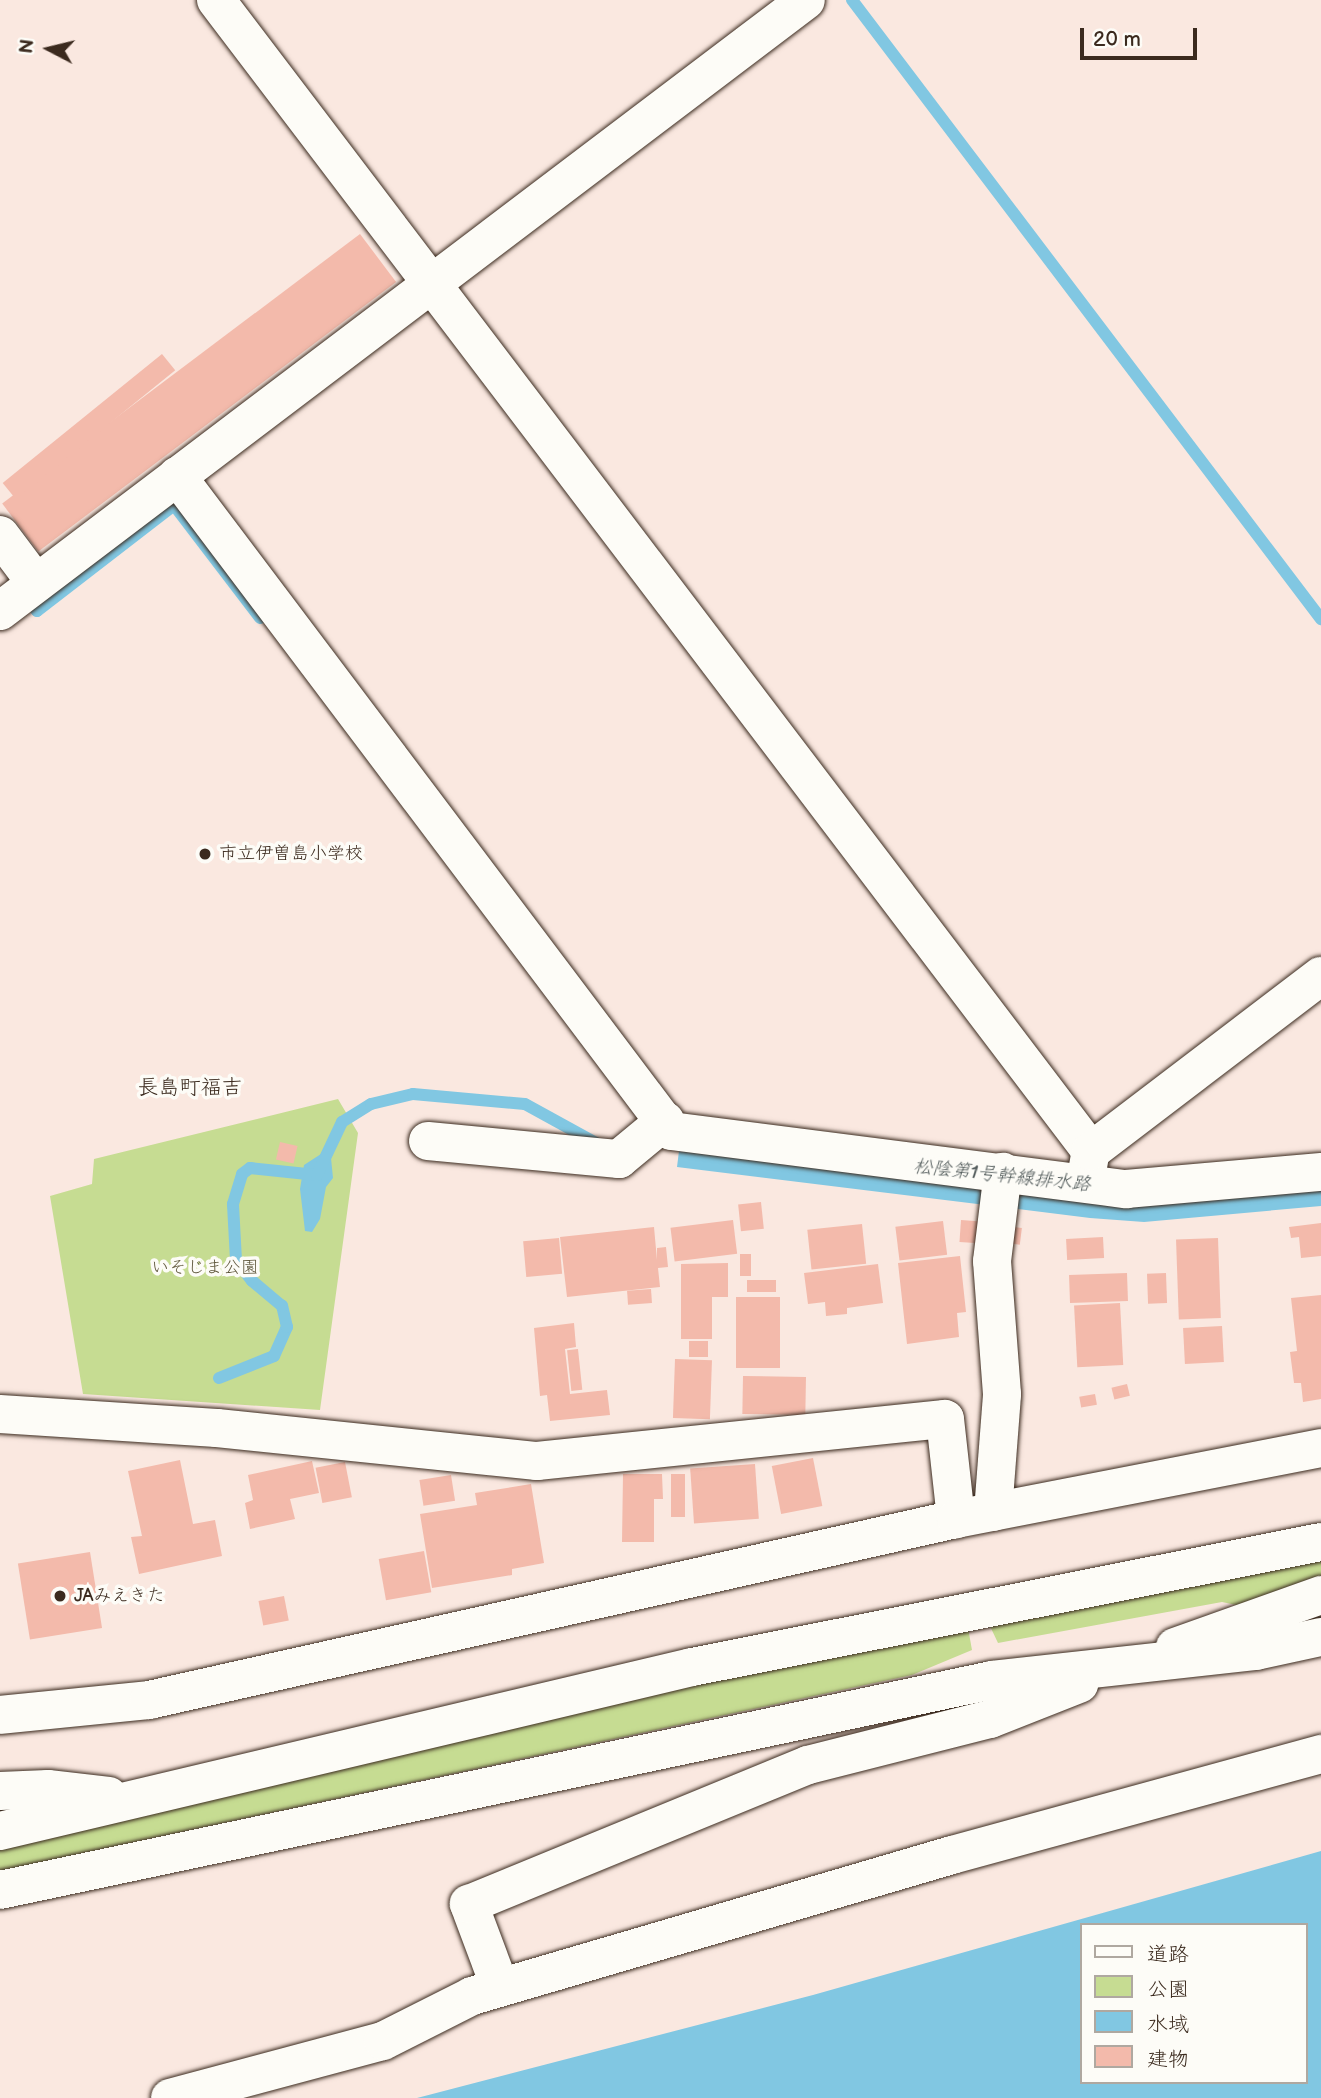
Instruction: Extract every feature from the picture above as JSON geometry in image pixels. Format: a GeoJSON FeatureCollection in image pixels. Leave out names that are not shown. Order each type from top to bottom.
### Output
{"type":"FeatureCollection","features":[{"type":"Feature","properties":{"kind":"street"},"geometry":{"type":"LineString","coordinates":[[216,0],[1088,1167],[1126,1189],[1321,1172]]}},
{"type":"Feature","properties":{"kind":"street"},"geometry":{"type":"LineString","coordinates":[[0,611],[806,0]]}},
{"type":"Feature","properties":{"kind":"street"},"geometry":{"type":"LineString","coordinates":[[177,475],[671,1131],[1001,1191],[1088,1167],[1321,976]]}},
{"type":"Feature","properties":{"kind":"street"},"geometry":{"type":"LineString","coordinates":[[0,535],[36,583]]}},
{"type":"Feature","properties":{"kind":"street"},"geometry":{"type":"LineString","coordinates":[[428,1141],[619,1159],[665,1121]]}},
{"type":"Feature","properties":{"kind":"street"},"geometry":{"type":"LineString","coordinates":[[993,1512],[1002,1394],[992,1261],[1001,1191]]}},
{"type":"Feature","properties":{"kind":"street"},"geometry":{"type":"LineString","coordinates":[[0,1414],[217,1428],[537,1461],[945,1419],[956,1519]]}},
{"type":"Feature","properties":{"kind":"street"},"geometry":{"type":"LineString","coordinates":[[0,1715],[149,1700],[956,1519],[1321,1448]]}},
{"type":"Feature","properties":{"kind":"street"},"geometry":{"type":"LineString","coordinates":[[0,1831],[692,1667],[1321,1542]]}},
{"type":"Feature","properties":{"kind":"street"},"geometry":{"type":"LineString","coordinates":[[500,1987],[469,1904],[808,1765],[990,1719],[1321,1595]]}},
{"type":"Feature","properties":{"kind":"street"},"geometry":{"type":"LineString","coordinates":[[0,1890],[992,1680],[1256,1651],[1321,1637]]}},
{"type":"Feature","properties":{"kind":"street"},"geometry":{"type":"LineString","coordinates":[[170,2098],[383,2041],[472,1996],[500,1987],[952,1854],[1321,1754]]}},
{"type":"Feature","properties":{"kind":"street"},"geometry":{"type":"LineString","coordinates":[[0,1791],[47,1788],[135,1800]]}},
{"type":"Feature","properties":{"kind":"green space","name":"いそじま公園"},"geometry":{"type":"Polygon","coordinates":[[[338,1099],[358,1133],[320,1410],[83,1394],[50,1196],[92,1184],[94,1159],[338,1099]]]}},
{"type":"Feature","properties":{"kind":"green space"},"geometry":{"type":"Polygon","coordinates":[[[1321,1561],[1321,1581],[1241,1606],[1222,1602],[998,1643],[989,1624],[1321,1561]]]}},
{"type":"Feature","properties":{"kind":"green space"},"geometry":{"type":"Polygon","coordinates":[[[968,1628],[972,1650],[912,1675],[0,1871],[0,1843],[648,1695],[968,1628]]]}},
{"type":"Feature","properties":{"kind":"water","name":"松陰第1号幹線排水路"},"geometry":{"type":"Polygon","coordinates":[[[679,1151],[1321,1189],[1321,1206],[1144,1222],[1090,1218],[677,1167],[679,1151]]]}},
{"type":"Feature","properties":{"kind":"water"},"geometry":{"type":"Polygon","coordinates":[[[321,1154],[331,1158],[333,1178],[326,1187],[320,1219],[312,1232],[305,1231],[300,1189],[304,1165],[321,1154]]]}},
{"type":"Feature","properties":{"kind":"water"},"geometry":{"type":"Polygon","coordinates":[[[1321,1851],[1321,2098],[417,2098],[813,1995],[1321,1851]]]}},
{"type":"Feature","properties":{"kind":"building"},"geometry":{"type":"Polygon","coordinates":[[[360,234],[396,282],[38,552],[2,504],[360,234]]]}},
{"type":"Feature","properties":{"kind":"building"},"geometry":{"type":"Polygon","coordinates":[[[162,354],[175,370],[16,499],[3,483],[162,354]]]}},
{"type":"Feature","properties":{"kind":"building"},"geometry":{"type":"Polygon","coordinates":[[[280,1142],[298,1146],[293,1164],[276,1160],[280,1142]]]}},
{"type":"Feature","properties":{"kind":"building"},"geometry":{"type":"Polygon","coordinates":[[[761,1202],[764,1229],[741,1231],[738,1204],[761,1202]]]}},
{"type":"Feature","properties":{"kind":"building"},"geometry":{"type":"Polygon","coordinates":[[[733,1220],[737,1254],[675,1261],[670,1228],[733,1220]]]}},
{"type":"Feature","properties":{"kind":"building"},"geometry":{"type":"Polygon","coordinates":[[[961,1220],[988,1222],[986,1244],[959,1242],[961,1220]]]}},
{"type":"Feature","properties":{"kind":"building"},"geometry":{"type":"Polygon","coordinates":[[[943,1221],[947,1255],[900,1261],[895,1227],[943,1221]]]}},
{"type":"Feature","properties":{"kind":"building"},"geometry":{"type":"Polygon","coordinates":[[[1321,1223],[1321,1256],[1301,1258],[1299,1237],[1291,1238],[1289,1227],[1321,1223]]]}},
{"type":"Feature","properties":{"kind":"building"},"geometry":{"type":"Polygon","coordinates":[[[862,1224],[866,1264],[811,1270],[807,1230],[862,1224]]]}},
{"type":"Feature","properties":{"kind":"building"},"geometry":{"type":"Polygon","coordinates":[[[1006,1226],[1022,1228],[1020,1245],[1004,1243],[1006,1226]]]}},
{"type":"Feature","properties":{"kind":"building"},"geometry":{"type":"Polygon","coordinates":[[[654,1227],[657,1260],[657,1248],[666,1247],[668,1267],[658,1268],[660,1287],[567,1297],[560,1237],[654,1227]]]}},
{"type":"Feature","properties":{"kind":"building"},"geometry":{"type":"Polygon","coordinates":[[[1103,1237],[1104,1258],[1067,1260],[1066,1239],[1103,1237]]]}},
{"type":"Feature","properties":{"kind":"building"},"geometry":{"type":"Polygon","coordinates":[[[559,1238],[562,1274],[526,1277],[523,1241],[559,1238]]]}},
{"type":"Feature","properties":{"kind":"building"},"geometry":{"type":"Polygon","coordinates":[[[1218,1238],[1221,1318],[1179,1319],[1176,1239],[1218,1238]]]}},
{"type":"Feature","properties":{"kind":"building"},"geometry":{"type":"Polygon","coordinates":[[[740,1254],[751,1254],[751,1276],[740,1276],[740,1254]]]}},
{"type":"Feature","properties":{"kind":"building"},"geometry":{"type":"Polygon","coordinates":[[[960,1256],[966,1312],[957,1313],[959,1337],[907,1344],[898,1263],[960,1256]]]}},
{"type":"Feature","properties":{"kind":"building"},"geometry":{"type":"Polygon","coordinates":[[[728,1263],[728,1297],[712,1297],[712,1339],[681,1339],[681,1264],[728,1263]]]}},
{"type":"Feature","properties":{"kind":"building"},"geometry":{"type":"Polygon","coordinates":[[[878,1264],[883,1303],[847,1308],[847,1314],[826,1316],[825,1302],[808,1304],[804,1273],[878,1264]]]}},
{"type":"Feature","properties":{"kind":"building"},"geometry":{"type":"Polygon","coordinates":[[[1127,1273],[1128,1301],[1070,1303],[1069,1275],[1127,1273]]]}},
{"type":"Feature","properties":{"kind":"building"},"geometry":{"type":"Polygon","coordinates":[[[1166,1273],[1167,1303],[1148,1304],[1147,1274],[1166,1273]]]}},
{"type":"Feature","properties":{"kind":"building"},"geometry":{"type":"Polygon","coordinates":[[[747,1280],[776,1280],[776,1292],[747,1292],[747,1280]]]}},
{"type":"Feature","properties":{"kind":"building"},"geometry":{"type":"Polygon","coordinates":[[[651,1289],[652,1303],[628,1305],[627,1291],[651,1289]]]}},
{"type":"Feature","properties":{"kind":"building"},"geometry":{"type":"Polygon","coordinates":[[[1321,1295],[1321,1399],[1303,1402],[1301,1383],[1294,1383],[1290,1352],[1297,1351],[1291,1298],[1321,1295]]]}},
{"type":"Feature","properties":{"kind":"building"},"geometry":{"type":"Polygon","coordinates":[[[736,1297],[780,1297],[780,1368],[736,1368],[736,1297]]]}},
{"type":"Feature","properties":{"kind":"building"},"geometry":{"type":"Polygon","coordinates":[[[1120,1303],[1123,1365],[1077,1367],[1074,1305],[1120,1303]]]}},
{"type":"Feature","properties":{"kind":"building"},"geometry":{"type":"Polygon","coordinates":[[[574,1323],[576,1347],[565,1349],[570,1394],[607,1390],[610,1415],[550,1421],[547,1395],[540,1396],[534,1328],[574,1323]]]}},
{"type":"Feature","properties":{"kind":"building"},"geometry":{"type":"Polygon","coordinates":[[[1222,1326],[1224,1362],[1185,1364],[1183,1328],[1222,1326]]]}},
{"type":"Feature","properties":{"kind":"building"},"geometry":{"type":"Polygon","coordinates":[[[689,1341],[708,1341],[708,1357],[689,1357],[689,1341]]]}},
{"type":"Feature","properties":{"kind":"building"},"geometry":{"type":"Polygon","coordinates":[[[578,1349],[582,1390],[571,1391],[567,1350],[578,1349]]]}},
{"type":"Feature","properties":{"kind":"building"},"geometry":{"type":"Polygon","coordinates":[[[675,1359],[712,1360],[710,1419],[673,1418],[675,1359]]]}},
{"type":"Feature","properties":{"kind":"building"},"geometry":{"type":"Polygon","coordinates":[[[743,1376],[806,1377],[805,1415],[742,1414],[743,1376]]]}},
{"type":"Feature","properties":{"kind":"building"},"geometry":{"type":"Polygon","coordinates":[[[1127,1384],[1130,1396],[1114,1400],[1111,1388],[1127,1384]]]}},
{"type":"Feature","properties":{"kind":"building"},"geometry":{"type":"Polygon","coordinates":[[[1095,1394],[1097,1405],[1081,1408],[1079,1397],[1095,1394]]]}},
{"type":"Feature","properties":{"kind":"building"},"geometry":{"type":"Polygon","coordinates":[[[813,1458],[822,1506],[781,1514],[772,1466],[813,1458]]]}},
{"type":"Feature","properties":{"kind":"building"},"geometry":{"type":"Polygon","coordinates":[[[180,1460],[193,1524],[215,1520],[222,1556],[139,1574],[131,1537],[142,1536],[128,1471],[180,1460]]]}},
{"type":"Feature","properties":{"kind":"building"},"geometry":{"type":"Polygon","coordinates":[[[312,1461],[319,1493],[290,1499],[295,1519],[250,1529],[245,1503],[253,1500],[248,1475],[312,1461]]]}},
{"type":"Feature","properties":{"kind":"building"},"geometry":{"type":"Polygon","coordinates":[[[345,1462],[352,1497],[322,1503],[316,1468],[345,1462]]]}},
{"type":"Feature","properties":{"kind":"building"},"geometry":{"type":"Polygon","coordinates":[[[755,1464],[759,1519],[694,1523],[690,1469],[755,1464]]]}},
{"type":"Feature","properties":{"kind":"building"},"geometry":{"type":"Polygon","coordinates":[[[623,1474],[662,1474],[663,1499],[654,1499],[654,1542],[622,1542],[623,1474]]]}},
{"type":"Feature","properties":{"kind":"building"},"geometry":{"type":"Polygon","coordinates":[[[671,1474],[685,1474],[685,1517],[671,1517],[671,1474]]]}},
{"type":"Feature","properties":{"kind":"building"},"geometry":{"type":"Polygon","coordinates":[[[451,1475],[455,1501],[423,1506],[419,1480],[451,1475]]]}},
{"type":"Feature","properties":{"kind":"building"},"geometry":{"type":"Polygon","coordinates":[[[531,1484],[544,1563],[512,1569],[512,1575],[432,1588],[420,1514],[477,1505],[475,1493],[531,1484]]]}},
{"type":"Feature","properties":{"kind":"building"},"geometry":{"type":"Polygon","coordinates":[[[424,1551],[431,1592],[386,1600],[379,1559],[424,1551]]]}},
{"type":"Feature","properties":{"kind":"building","name":"JAみえきた"},"geometry":{"type":"Polygon","coordinates":[[[90,1552],[102,1628],[30,1639],[18,1563],[90,1552]]]}},
{"type":"Feature","properties":{"kind":"building"},"geometry":{"type":"Polygon","coordinates":[[[284,1596],[289,1621],[263,1626],[258,1601],[284,1596]]]}},
{"type":"Feature","properties":{"kind":"waterway"},"geometry":{"type":"LineString","coordinates":[[852,0],[1321,619]]}},
{"type":"Feature","properties":{"kind":"waterway"},"geometry":{"type":"LineString","coordinates":[[31,603],[37,611],[174,505],[260,618]]}},
{"type":"Feature","properties":{"kind":"waterway"},"geometry":{"type":"LineString","coordinates":[[219,1378],[274,1356],[287,1327],[282,1306],[252,1281],[236,1260],[233,1204],[242,1174],[250,1168],[317,1175],[342,1122],[371,1104],[413,1094],[525,1104],[596,1143]]}},
{"type":"Feature","properties":{"kind":"place","name":"市立伊曽島小学校"},"geometry":{"type":"Point","coordinates":[205,854]}},
{"type":"Feature","properties":{"kind":"place","name":"JAみえきた"},"geometry":{"type":"Point","coordinates":[60,1596]}},
{"type":"Feature","properties":{"kind":"district","name":"長島町福吉"},"geometry":{"type":"Point","coordinates":[190,1088]}}]}
